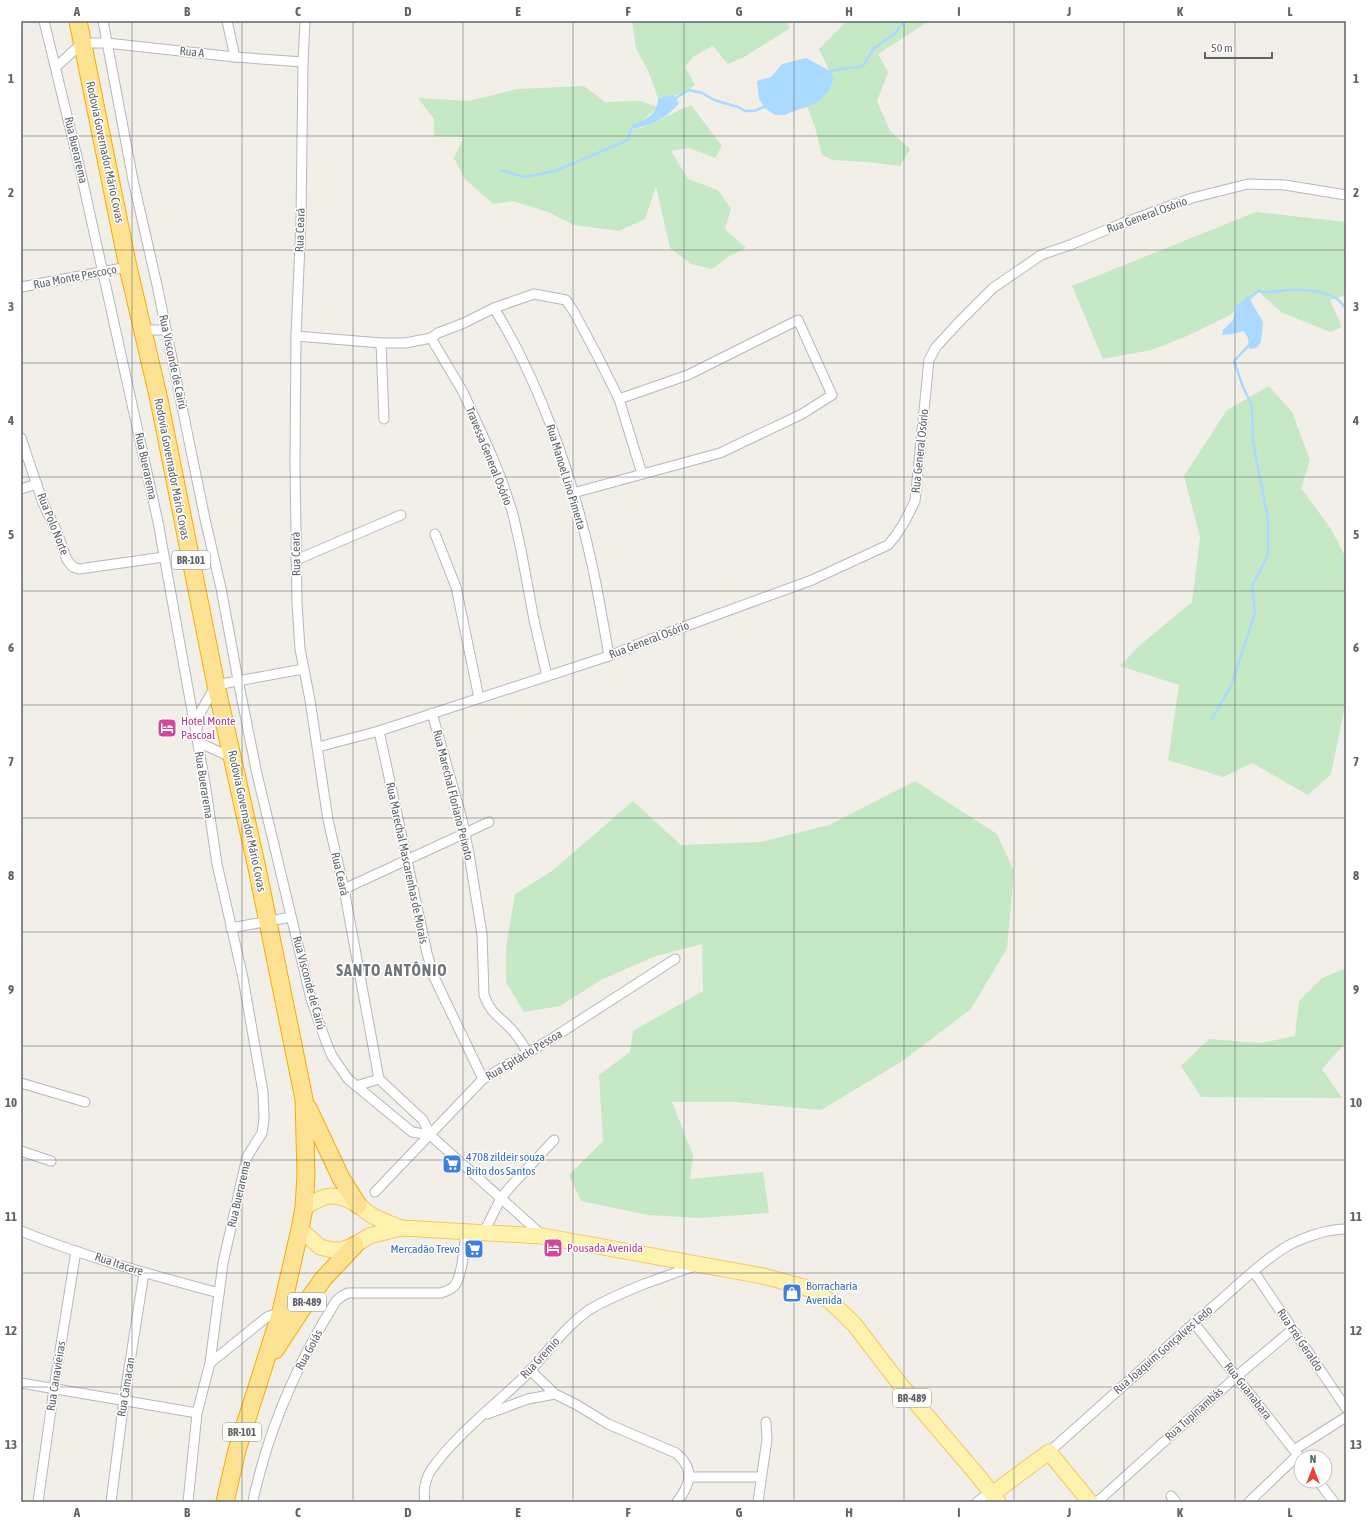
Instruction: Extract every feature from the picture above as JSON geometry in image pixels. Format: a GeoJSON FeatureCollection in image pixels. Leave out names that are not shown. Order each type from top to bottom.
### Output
{"type":"FeatureCollection","features":[{"type":"Feature","properties":{"kind":"highway","name":"Rodovia Governador Mário Covas"},"geometry":{"type":"LineString","coordinates":[[78,21],[128,267],[159,400],[216,685],[268,921],[304,1099],[306,1174],[304,1208],[300,1230],[281,1312],[236,1450],[225,1502]]}},
{"type":"Feature","properties":{"kind":"highway","name":"BR-489"},"geometry":{"type":"LineString","coordinates":[[304,1099],[341,1178],[358,1205]]}},
{"type":"Feature","properties":{"kind":"highway","name":"BR-489"},"geometry":{"type":"LineString","coordinates":[[265,1363],[323,1279],[355,1246]]}},
{"type":"Feature","properties":{"kind":"main road","name":"BR-489"},"geometry":{"type":"LineString","coordinates":[[304,1208],[318,1198],[332,1196],[342,1197],[358,1205],[372,1216],[402,1228]]}},
{"type":"Feature","properties":{"kind":"main road"},"geometry":{"type":"LineString","coordinates":[[369,1236],[373,1227],[372,1216]]}},
{"type":"Feature","properties":{"kind":"main road","name":"BR-489"},"geometry":{"type":"LineString","coordinates":[[300,1230],[320,1246],[332,1250],[341,1250],[355,1246],[369,1236],[402,1228],[542,1236],[700,1264],[788,1282],[819,1294],[832,1303],[854,1324],[899,1383],[995,1498]]}},
{"type":"Feature","properties":{"kind":"main road"},"geometry":{"type":"LineString","coordinates":[[1049,1452],[1090,1502]]}},
{"type":"Feature","properties":{"kind":"main road","name":"Rua Joaquim Gonçalves Ledo"},"geometry":{"type":"LineString","coordinates":[[995,1498],[1049,1452]]}},
{"type":"Feature","properties":{"kind":"street","name":"Rua Buerarema"},"geometry":{"type":"LineString","coordinates":[[44,21],[103,272],[150,484],[196,736],[217,864],[243,978],[263,1092],[264,1119],[262,1133],[247,1157],[223,1263],[210,1363],[197,1413],[188,1502]]}},
{"type":"Feature","properties":{"kind":"street","name":"Rua Visconde de Cairú"},"geometry":{"type":"LineString","coordinates":[[103,21],[133,180],[157,285],[205,519],[221,588],[257,774],[311,999],[325,1040],[341,1071],[356,1086],[412,1132],[430,1135]]}},
{"type":"Feature","properties":{"kind":"street"},"geometry":{"type":"LineString","coordinates":[[227,21],[235,57]]}},
{"type":"Feature","properties":{"kind":"street","name":"Rua Ceará"},"geometry":{"type":"LineString","coordinates":[[305,21],[301,220],[296,336],[296,560],[300,649],[318,747],[321,778],[328,820],[344,889],[379,1079]]}},
{"type":"Feature","properties":{"kind":"street"},"geometry":{"type":"LineString","coordinates":[[56,67],[82,42]]}},
{"type":"Feature","properties":{"kind":"street","name":"Rua A"},"geometry":{"type":"LineString","coordinates":[[82,42],[107,43],[235,57],[303,62]]}},
{"type":"Feature","properties":{"kind":"street","name":"Rua General Osório"},"geometry":{"type":"LineString","coordinates":[[318,747],[379,731],[609,656],[656,636],[812,580],[888,545],[907,520],[915,501],[929,360],[936,347],[994,288],[1041,256],[1123,223],[1192,198],[1248,184],[1285,185],[1346,195]]}},
{"type":"Feature","properties":{"kind":"street","name":"Rua Monte Pescoço"},"geometry":{"type":"LineString","coordinates":[[21,287],[128,267]]}},
{"type":"Feature","properties":{"kind":"street"},"geometry":{"type":"LineString","coordinates":[[296,336],[381,343],[405,343],[431,338],[438,333],[464,323],[494,308],[534,294],[566,300],[597,355],[619,400],[642,474]]}},
{"type":"Feature","properties":{"kind":"street","name":"Rua Manoel Lino Pimerta"},"geometry":{"type":"LineString","coordinates":[[494,308],[511,334],[556,439],[573,493],[593,569],[609,656]]}},
{"type":"Feature","properties":{"kind":"street"},"geometry":{"type":"LineString","coordinates":[[573,493],[720,453],[802,414],[832,395],[798,320],[688,375],[619,400]]}},
{"type":"Feature","properties":{"kind":"street"},"geometry":{"type":"LineString","coordinates":[[143,330],[166,330]]}},
{"type":"Feature","properties":{"kind":"street","name":"Travessa General Osório"},"geometry":{"type":"LineString","coordinates":[[431,338],[463,392],[502,481],[513,514],[522,550],[534,620],[547,676]]}},
{"type":"Feature","properties":{"kind":"street"},"geometry":{"type":"LineString","coordinates":[[381,343],[384,419]]}},
{"type":"Feature","properties":{"kind":"street","name":"Rua Polo Norte"},"geometry":{"type":"LineString","coordinates":[[21,438],[44,503],[57,532],[67,560],[73,567],[79,569],[164,557]]}},
{"type":"Feature","properties":{"kind":"street"},"geometry":{"type":"LineString","coordinates":[[21,488],[37,484]]}},
{"type":"Feature","properties":{"kind":"street"},"geometry":{"type":"LineString","coordinates":[[296,560],[401,515]]}},
{"type":"Feature","properties":{"kind":"street"},"geometry":{"type":"LineString","coordinates":[[435,534],[456,587],[478,698]]}},
{"type":"Feature","properties":{"kind":"street"},"geometry":{"type":"LineString","coordinates":[[233,758],[202,744],[196,736],[199,715],[216,685],[303,668]]}},
{"type":"Feature","properties":{"kind":"street","name":"Rua Marechal Floriano Peixoto"},"geometry":{"type":"LineString","coordinates":[[432,713],[465,833],[482,934],[484,995],[495,1016],[515,1034],[528,1053]]}},
{"type":"Feature","properties":{"kind":"street","name":"Rua Marechal Mascarenhas de Morais"},"geometry":{"type":"LineString","coordinates":[[379,731],[427,953],[434,978],[483,1079]]}},
{"type":"Feature","properties":{"kind":"street"},"geometry":{"type":"LineString","coordinates":[[344,889],[488,822]]}},
{"type":"Feature","properties":{"kind":"street"},"geometry":{"type":"LineString","coordinates":[[231,928],[292,917]]}},
{"type":"Feature","properties":{"kind":"street","name":"Rua Epitácio Pessoa"},"geometry":{"type":"LineString","coordinates":[[375,1192],[483,1079],[577,1023],[675,959]]}},
{"type":"Feature","properties":{"kind":"street"},"geometry":{"type":"LineString","coordinates":[[356,1086],[379,1079]]}},
{"type":"Feature","properties":{"kind":"street","name":"Rua Visconde de Cairú"},"geometry":{"type":"LineString","coordinates":[[379,1079],[423,1120],[430,1135],[542,1236]]}},
{"type":"Feature","properties":{"kind":"street"},"geometry":{"type":"LineString","coordinates":[[21,1082],[85,1102]]}},
{"type":"Feature","properties":{"kind":"street"},"geometry":{"type":"LineString","coordinates":[[484,1232],[501,1198],[554,1140]]}},
{"type":"Feature","properties":{"kind":"street"},"geometry":{"type":"LineString","coordinates":[[21,1151],[52,1161]]}},
{"type":"Feature","properties":{"kind":"street","name":"Rua Joaquim Gonçalves Ledo"},"geometry":{"type":"LineString","coordinates":[[1049,1452],[1194,1323],[1254,1272],[1290,1245],[1307,1237],[1323,1232],[1346,1229]]}},
{"type":"Feature","properties":{"kind":"street","name":"Rua Itacare"},"geometry":{"type":"LineString","coordinates":[[21,1231],[42,1240],[144,1273],[219,1293]]}},
{"type":"Feature","properties":{"kind":"street","name":"Rua Goiás"},"geometry":{"type":"LineString","coordinates":[[253,1502],[268,1441],[277,1418],[301,1365],[336,1301],[348,1293],[441,1293],[447,1291],[454,1287],[458,1279],[466,1232]]}},
{"type":"Feature","properties":{"kind":"street","name":"Rua Canavieiras"},"geometry":{"type":"LineString","coordinates":[[38,1502],[76,1250]]}},
{"type":"Feature","properties":{"kind":"street","name":"Rua Gremio"},"geometry":{"type":"LineString","coordinates":[[424,1502],[425,1484],[430,1471],[465,1431],[484,1415],[530,1370],[572,1324],[593,1308],[623,1292],[700,1264]]}},
{"type":"Feature","properties":{"kind":"street","name":"Rua Frei Geraldo"},"geometry":{"type":"LineString","coordinates":[[1254,1272],[1346,1408]]}},
{"type":"Feature","properties":{"kind":"street","name":"Rua Camacan"},"geometry":{"type":"LineString","coordinates":[[111,1502],[124,1400],[144,1273]]}},
{"type":"Feature","properties":{"kind":"street"},"geometry":{"type":"LineString","coordinates":[[210,1363],[267,1316],[281,1312]]}},
{"type":"Feature","properties":{"kind":"street","name":"Rua Guanabara"},"geometry":{"type":"LineString","coordinates":[[1194,1323],[1294,1449]]}},
{"type":"Feature","properties":{"kind":"street","name":"Rua Tupinambás"},"geometry":{"type":"LineString","coordinates":[[1097,1502],[1237,1376],[1293,1328]]}},
{"type":"Feature","properties":{"kind":"street"},"geometry":{"type":"LineString","coordinates":[[530,1370],[555,1394],[577,1405],[608,1424],[676,1453],[686,1463],[689,1477],[677,1502]]}},
{"type":"Feature","properties":{"kind":"street"},"geometry":{"type":"LineString","coordinates":[[21,1383],[197,1413]]}},
{"type":"Feature","properties":{"kind":"street"},"geometry":{"type":"LineString","coordinates":[[484,1415],[528,1399],[555,1394]]}},
{"type":"Feature","properties":{"kind":"street"},"geometry":{"type":"LineString","coordinates":[[1304,1449],[1346,1417]]}},
{"type":"Feature","properties":{"kind":"street"},"geometry":{"type":"LineString","coordinates":[[758,1502],[767,1439],[766,1422]]}},
{"type":"Feature","properties":{"kind":"street"},"geometry":{"type":"LineString","coordinates":[[1248,1502],[1293,1459]]}},
{"type":"Feature","properties":{"kind":"street"},"geometry":{"type":"LineString","coordinates":[[689,1477],[761,1477]]}},
{"type":"Feature","properties":{"kind":"street"},"geometry":{"type":"LineString","coordinates":[[1324,1489],[1334,1502]]}},
{"type":"Feature","properties":{"kind":"street"},"geometry":{"type":"LineString","coordinates":[[977,1502],[986,1495],[995,1498]]}},
{"type":"Feature","properties":{"kind":"green space"},"geometry":{"type":"Polygon","coordinates":[[[632,21],[787,21],[790,28],[744,57],[728,64],[713,46],[694,56],[685,67],[695,85],[682,94],[658,98],[649,73],[636,48],[632,21]]]}},
{"type":"Feature","properties":{"kind":"green space"},"geometry":{"type":"Polygon","coordinates":[[[847,21],[929,21],[878,54],[888,72],[877,101],[890,131],[910,149],[900,166],[833,160],[822,155],[815,127],[807,106],[823,96],[834,81],[819,49],[847,21]]]}},
{"type":"Feature","properties":{"kind":"green space"},"geometry":{"type":"Polygon","coordinates":[[[584,86],[605,102],[640,101],[658,107],[632,129],[642,128],[691,105],[722,146],[715,158],[689,148],[671,151],[688,179],[718,190],[731,209],[725,229],[746,248],[728,257],[712,269],[691,264],[670,248],[656,186],[645,219],[619,231],[574,225],[548,212],[513,201],[493,204],[465,179],[454,158],[464,137],[434,136],[434,119],[418,98],[468,101],[518,89],[584,86]]]}},
{"type":"Feature","properties":{"kind":"green space"},"geometry":{"type":"Polygon","coordinates":[[[1256,212],[1346,222],[1346,295],[1330,300],[1342,327],[1330,332],[1281,312],[1258,291],[1230,315],[1187,336],[1151,350],[1103,359],[1072,286],[1256,212]]]}},
{"type":"Feature","properties":{"kind":"green space"},"geometry":{"type":"Polygon","coordinates":[[[1269,386],[1292,412],[1310,460],[1301,488],[1331,529],[1346,558],[1346,701],[1331,774],[1308,795],[1252,763],[1223,777],[1168,760],[1179,685],[1120,666],[1140,645],[1192,602],[1200,537],[1184,476],[1227,410],[1269,386]]]}},
{"type":"Feature","properties":{"kind":"green space"},"geometry":{"type":"Polygon","coordinates":[[[915,781],[997,834],[1014,871],[1007,948],[971,1009],[904,1060],[821,1110],[736,1102],[672,1102],[693,1155],[690,1179],[763,1172],[769,1213],[699,1218],[648,1215],[581,1201],[569,1175],[603,1141],[599,1075],[630,1052],[633,1031],[703,991],[702,944],[653,957],[601,980],[560,1006],[524,1012],[506,982],[506,947],[515,894],[552,871],[633,801],[681,845],[760,842],[829,825],[915,781]]]}},
{"type":"Feature","properties":{"kind":"green space"},"geometry":{"type":"Polygon","coordinates":[[[1346,968],[1346,1042],[1322,1069],[1342,1098],[1201,1097],[1181,1066],[1209,1039],[1261,1043],[1295,1036],[1299,1001],[1322,978],[1346,968]]]}},
{"type":"Feature","properties":{"kind":"water"},"geometry":{"type":"Polygon","coordinates":[[[806,58],[830,71],[834,80],[828,92],[817,103],[784,115],[775,115],[766,109],[759,99],[757,81],[771,77],[782,64],[806,58]]]}},
{"type":"Feature","properties":{"kind":"water"},"geometry":{"type":"Polygon","coordinates":[[[674,95],[679,103],[669,113],[651,124],[631,129],[632,125],[650,116],[656,109],[658,98],[674,95]]]}},
{"type":"Feature","properties":{"kind":"water"},"geometry":{"type":"Polygon","coordinates":[[[1248,296],[1263,322],[1261,342],[1256,348],[1249,349],[1248,338],[1244,331],[1222,335],[1223,330],[1233,320],[1237,305],[1248,296]]]}},
{"type":"Feature","properties":{"kind":"waterway"},"geometry":{"type":"LineString","coordinates":[[830,71],[863,66],[874,48],[894,34],[905,21]]}},
{"type":"Feature","properties":{"kind":"waterway"},"geometry":{"type":"LineString","coordinates":[[676,98],[689,90],[702,93],[714,100],[738,107],[745,111],[754,111],[764,107]]}},
{"type":"Feature","properties":{"kind":"waterway"},"geometry":{"type":"LineString","coordinates":[[500,170],[524,177],[555,171],[628,140],[631,129]]}},
{"type":"Feature","properties":{"kind":"waterway"},"geometry":{"type":"LineString","coordinates":[[1249,299],[1258,291],[1269,292],[1305,290],[1330,295],[1337,299],[1345,307]]}},
{"type":"Feature","properties":{"kind":"waterway"},"geometry":{"type":"LineString","coordinates":[[1212,719],[1231,686],[1255,613],[1252,586],[1268,555],[1268,519],[1253,442],[1252,406],[1243,387],[1234,361],[1248,346]]}},
{"type":"Feature","properties":{"kind":"place","name":"Hotel Monte Pascoal"},"geometry":{"type":"Point","coordinates":[167,728]}},
{"type":"Feature","properties":{"kind":"place","name":"4708 zildeir souza Brito dos Santos"},"geometry":{"type":"Point","coordinates":[452,1164]}},
{"type":"Feature","properties":{"kind":"place","name":"Pousada Avenida"},"geometry":{"type":"Point","coordinates":[553,1248]}},
{"type":"Feature","properties":{"kind":"place","name":"Mercadão Trevo"},"geometry":{"type":"Point","coordinates":[474,1249]}},
{"type":"Feature","properties":{"kind":"place","name":"Borracharia Avenida"},"geometry":{"type":"Point","coordinates":[792,1293]}},
{"type":"Feature","properties":{"kind":"district","name":"SANTO ANTÔNIO"},"geometry":{"type":"Point","coordinates":[392,970]}}]}
